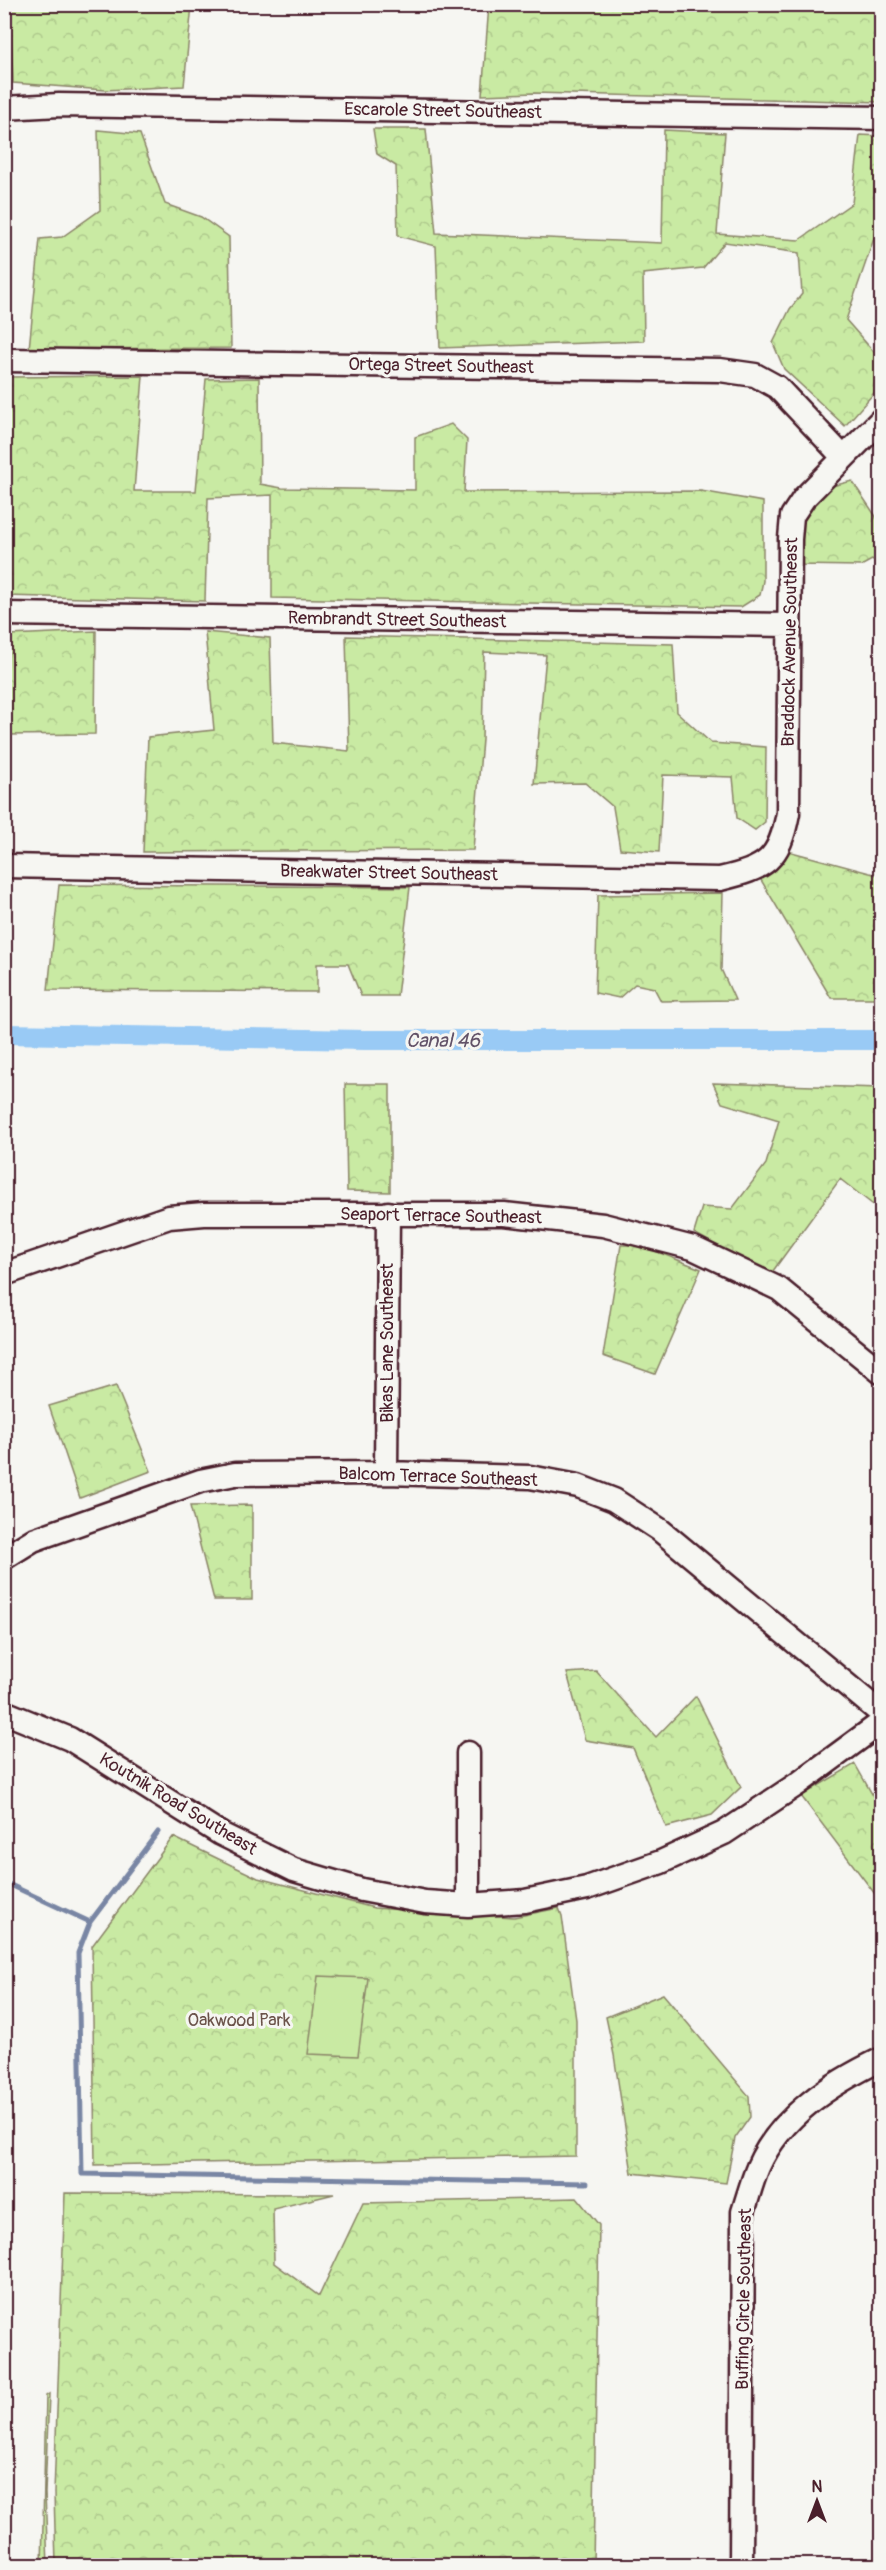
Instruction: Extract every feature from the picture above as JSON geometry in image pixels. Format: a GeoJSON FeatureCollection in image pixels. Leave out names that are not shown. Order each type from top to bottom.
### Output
{"type":"FeatureCollection","features":[{"type":"Feature","properties":{"kind":"street","name":"Escarole Street Southeast"},"geometry":{"type":"LineString","coordinates":[[4,108],[59,105],[882,118]]}},
{"type":"Feature","properties":{"kind":"street","name":"Ortega Street Southeast"},"geometry":{"type":"LineString","coordinates":[[4,360],[720,370],[754,375],[777,387],[843,457]]}},
{"type":"Feature","properties":{"kind":"street","name":"Braddock Avenue Southeast"},"geometry":{"type":"LineString","coordinates":[[770,860],[783,840],[788,813],[792,516],[804,498],[882,419]]}},
{"type":"Feature","properties":{"kind":"street","name":"Rembrandt Street Southeast"},"geometry":{"type":"LineString","coordinates":[[4,614],[789,625]]}},
{"type":"Feature","properties":{"kind":"street","name":"Breakwater Street Southeast"},"geometry":{"type":"LineString","coordinates":[[4,866],[720,879],[751,872],[770,860]]}},
{"type":"Feature","properties":{"kind":"street","name":"Seaport Terrace Southeast"},"geometry":{"type":"LineString","coordinates":[[4,1274],[169,1217],[204,1214],[504,1214],[603,1225],[693,1248],[779,1289],[882,1373]]}},
{"type":"Feature","properties":{"kind":"street","name":"Bikas Lane Southeast"},"geometry":{"type":"LineString","coordinates":[[386,1473],[388,1214]]}},
{"type":"Feature","properties":{"kind":"street","name":"Balcom Terrace Southeast"},"geometry":{"type":"LineString","coordinates":[[4,1558],[33,1540],[200,1481],[235,1474],[386,1473],[530,1477],[578,1486],[614,1500],[660,1530],[882,1714]]}},
{"type":"Feature","properties":{"kind":"street","name":"Koutnik Road Southeast"},"geometry":{"type":"LineString","coordinates":[[4,1712],[70,1740],[221,1834],[294,1870],[362,1890],[425,1902],[468,1905],[525,1901],[588,1888],[661,1862],[724,1833],[799,1783],[882,1722]]}},
{"type":"Feature","properties":{"kind":"street"},"geometry":{"type":"LineString","coordinates":[[468,1753],[468,1905]]}},
{"type":"Feature","properties":{"kind":"street","name":"Buffing Circle Southeast"},"geometry":{"type":"LineString","coordinates":[[741,2565],[743,2212],[758,2167],[778,2132],[808,2102],[857,2071],[882,2060]]}},
{"type":"Feature","properties":{"kind":"green space"},"geometry":{"type":"Polygon","coordinates":[[[10,5],[192,5],[184,86],[105,90],[13,83],[10,5]]]}},
{"type":"Feature","properties":{"kind":"green space"},"geometry":{"type":"Polygon","coordinates":[[[489,5],[881,5],[881,102],[534,93],[482,95],[489,5]]]}},
{"type":"Feature","properties":{"kind":"green space"},"geometry":{"type":"Polygon","coordinates":[[[373,129],[426,129],[436,233],[662,243],[664,130],[725,133],[717,234],[799,240],[852,203],[860,135],[881,136],[881,218],[846,320],[881,360],[881,385],[845,426],[784,369],[773,343],[790,309],[802,294],[799,253],[725,242],[703,268],[643,274],[644,341],[440,348],[436,246],[398,236],[396,166],[377,154],[373,129]]]}},
{"type":"Feature","properties":{"kind":"green space"},"geometry":{"type":"Polygon","coordinates":[[[98,130],[140,134],[165,204],[201,217],[229,237],[231,348],[29,349],[40,239],[62,237],[100,210],[98,130]]]}},
{"type":"Feature","properties":{"kind":"green space"},"geometry":{"type":"Polygon","coordinates":[[[143,376],[134,491],[196,491],[206,379],[259,378],[260,484],[282,488],[415,490],[415,437],[451,424],[467,440],[464,492],[701,491],[763,502],[763,581],[760,595],[741,607],[272,598],[272,495],[208,498],[205,601],[5,596],[5,377],[143,376]]]}},
{"type":"Feature","properties":{"kind":"green space"},"geometry":{"type":"Polygon","coordinates":[[[852,481],[881,524],[881,555],[861,566],[797,565],[799,514],[824,488],[852,481]]]}},
{"type":"Feature","properties":{"kind":"green space"},"geometry":{"type":"Polygon","coordinates":[[[96,631],[95,734],[5,735],[10,635],[96,631]]]}},
{"type":"Feature","properties":{"kind":"green space"},"geometry":{"type":"Polygon","coordinates":[[[205,632],[270,638],[273,743],[349,751],[346,636],[673,644],[677,712],[711,743],[766,747],[765,822],[755,830],[737,818],[733,777],[663,775],[659,852],[620,849],[613,807],[585,783],[534,784],[546,655],[484,652],[482,739],[473,850],[143,852],[148,737],[214,730],[205,632]]]}},
{"type":"Feature","properties":{"kind":"green space"},"geometry":{"type":"Polygon","coordinates":[[[788,851],[881,876],[881,998],[831,998],[758,875],[788,851]]]}},
{"type":"Feature","properties":{"kind":"green space"},"geometry":{"type":"Polygon","coordinates":[[[59,885],[410,887],[397,996],[361,996],[348,964],[317,964],[317,992],[48,990],[59,885]]]}},
{"type":"Feature","properties":{"kind":"green space"},"geometry":{"type":"Polygon","coordinates":[[[723,893],[721,969],[735,1000],[661,1001],[654,988],[635,984],[619,998],[595,993],[598,895],[723,893]]]}},
{"type":"Feature","properties":{"kind":"green space"},"geometry":{"type":"Polygon","coordinates":[[[713,1083],[881,1088],[881,1211],[840,1179],[770,1275],[694,1233],[702,1207],[732,1209],[766,1164],[779,1120],[722,1103],[713,1083]]]}},
{"type":"Feature","properties":{"kind":"green space"},"geometry":{"type":"Polygon","coordinates":[[[345,1084],[390,1084],[390,1192],[347,1191],[345,1084]]]}},
{"type":"Feature","properties":{"kind":"green space"},"geometry":{"type":"Polygon","coordinates":[[[621,1245],[640,1245],[701,1269],[655,1374],[603,1356],[621,1245]]]}},
{"type":"Feature","properties":{"kind":"green space"},"geometry":{"type":"Polygon","coordinates":[[[116,1386],[151,1471],[80,1498],[49,1406],[116,1386]]]}},
{"type":"Feature","properties":{"kind":"green space"},"geometry":{"type":"Polygon","coordinates":[[[252,1505],[252,1600],[214,1600],[190,1506],[252,1505]]]}},
{"type":"Feature","properties":{"kind":"green space"},"geometry":{"type":"Polygon","coordinates":[[[596,1671],[656,1737],[696,1696],[741,1787],[712,1815],[666,1827],[633,1748],[585,1740],[567,1673],[596,1671]]]}},
{"type":"Feature","properties":{"kind":"green space"},"geometry":{"type":"Polygon","coordinates":[[[855,1764],[881,1810],[881,1894],[875,1894],[801,1796],[855,1764]]]}},
{"type":"Feature","properties":{"kind":"green space","name":"Oakwood Park"},"geometry":{"type":"Polygon","coordinates":[[[173,1837],[258,1878],[374,1908],[514,1917],[559,1908],[576,2020],[576,2156],[95,2165],[92,1946],[173,1837]]]}},
{"type":"Feature","properties":{"kind":"green space"},"geometry":{"type":"Polygon","coordinates":[[[318,1976],[368,1978],[358,2056],[308,2054],[318,1976]]]}},
{"type":"Feature","properties":{"kind":"green space"},"geometry":{"type":"Polygon","coordinates":[[[663,1994],[749,2096],[750,2117],[735,2138],[726,2183],[632,2173],[606,2017],[663,1994]]]}},
{"type":"Feature","properties":{"kind":"green space"},"geometry":{"type":"Polygon","coordinates":[[[65,2193],[334,2194],[273,2209],[274,2263],[319,2296],[363,2203],[577,2198],[599,2225],[593,2565],[56,2565],[54,2493],[65,2193]]]}},
{"type":"Feature","properties":{"kind":"green space"},"geometry":{"type":"Polygon","coordinates":[[[49,2394],[45,2493],[48,2565],[42,2566],[46,2396],[49,2394]]]}},
{"type":"Feature","properties":{"kind":"waterway","name":"Canal 46"},"geometry":{"type":"LineString","coordinates":[[4,1034],[365,1040],[882,1040]]}},
{"type":"Feature","properties":{"kind":"waterway"},"geometry":{"type":"LineString","coordinates":[[158,1832],[90,1922],[78,1953],[82,2174],[587,2183]]}},
{"type":"Feature","properties":{"kind":"waterway"},"geometry":{"type":"LineString","coordinates":[[4,1882],[90,1922]]}}]}
